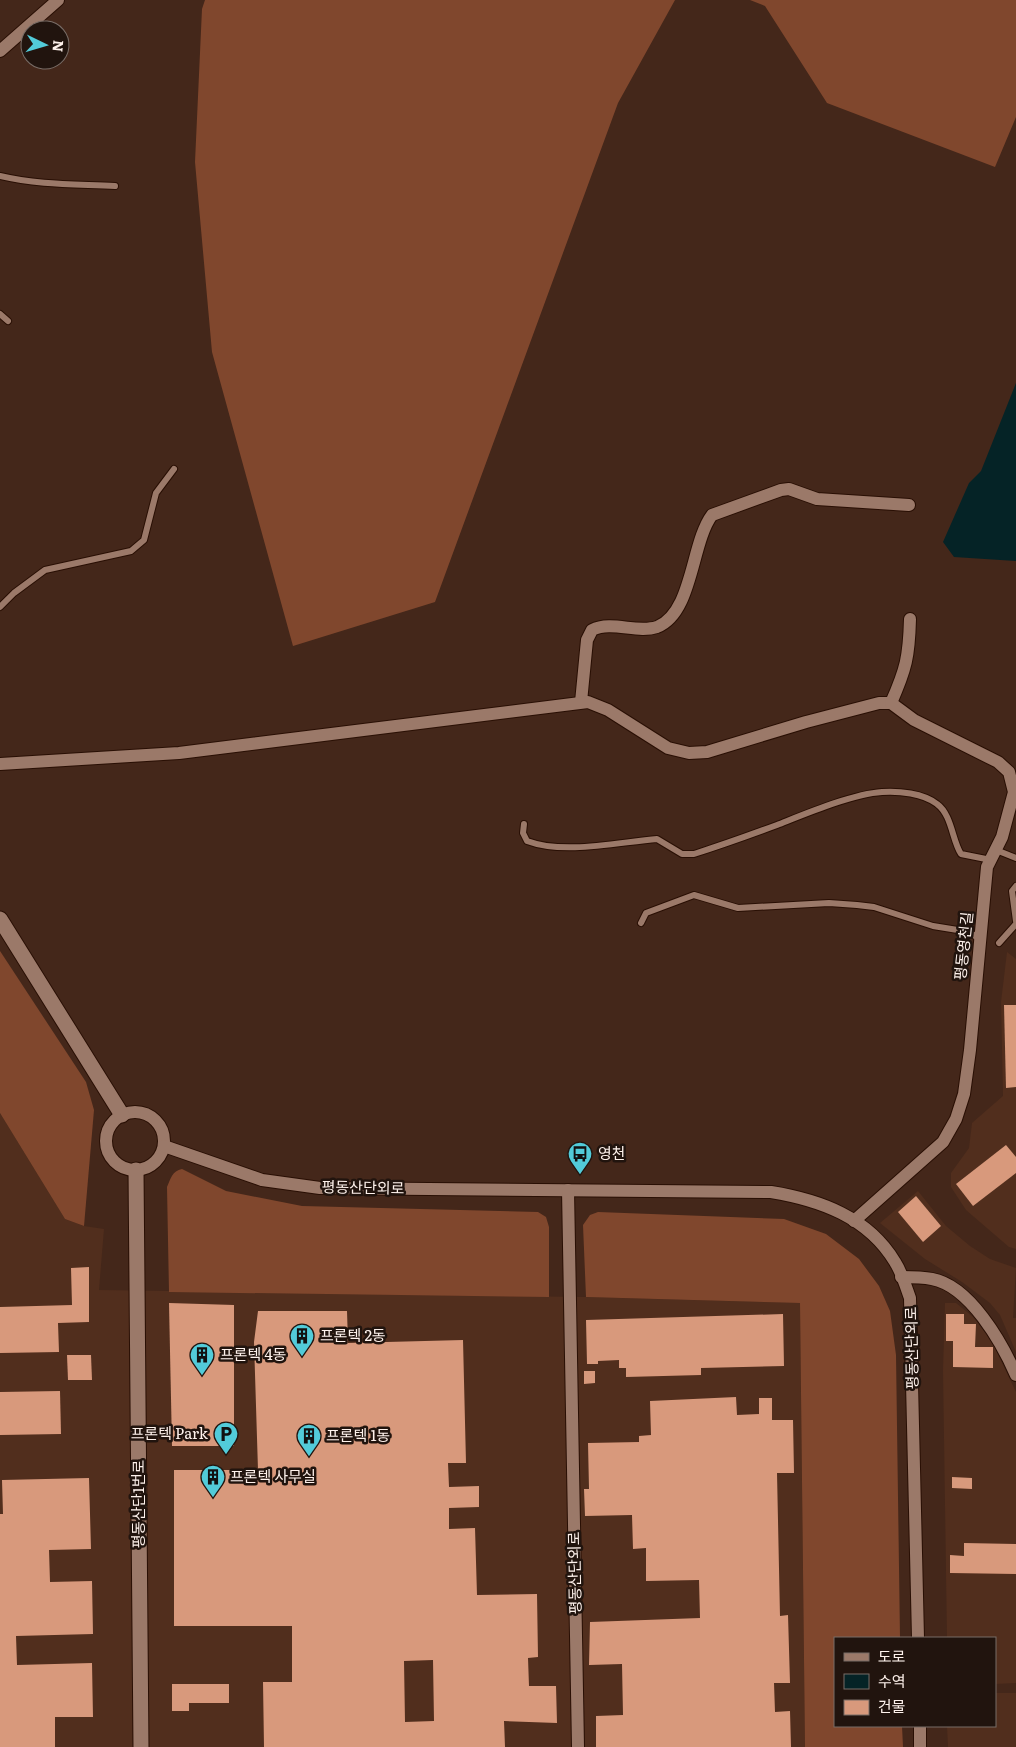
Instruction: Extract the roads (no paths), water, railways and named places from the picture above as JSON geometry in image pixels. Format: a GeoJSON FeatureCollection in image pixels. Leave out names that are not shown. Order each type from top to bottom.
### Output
{"type":"FeatureCollection","features":[{"type":"Feature","properties":{"kind":"street"},"geometry":{"type":"LineString","coordinates":[[0,50],[58,0]]}},
{"type":"Feature","properties":{"kind":"street"},"geometry":{"type":"LineString","coordinates":[[581,702],[587,640],[592,630],[604,627],[651,628],[668,620],[681,600],[708,520],[720,510],[780,490],[789,489],[817,499],[909,505]]}},
{"type":"Feature","properties":{"kind":"street"},"geometry":{"type":"LineString","coordinates":[[0,764],[208,750],[581,702],[596,703],[668,748],[689,753],[707,752],[806,722],[879,703],[892,703],[903,676],[909,654],[910,620]]}},
{"type":"Feature","properties":{"kind":"street","name":"평동영천길"},"geometry":{"type":"LineString","coordinates":[[854,1221],[942,1142],[956,1119],[964,1094],[970,1050],[987,867],[1002,837],[1014,792],[1012,773],[998,762],[914,720],[892,703]]}},
{"type":"Feature","properties":{"kind":"street"},"geometry":{"type":"LineString","coordinates":[[0,919],[122,1115]]}},
{"type":"Feature","properties":{"kind":"street"},"geometry":{"type":"LineString","coordinates":[[140,1112],[156,1120],[162,1128],[164,1146],[155,1163],[136,1170],[117,1164],[107,1147],[109,1128],[122,1115],[140,1112]]}},
{"type":"Feature","properties":{"kind":"street","name":"평동산단외로"},"geometry":{"type":"LineString","coordinates":[[164,1146],[262,1180],[320,1188],[771,1192],[801,1197],[838,1210],[870,1232],[895,1262],[910,1298],[918,1637]]}},
{"type":"Feature","properties":{"kind":"street","name":"평동산단1번로"},"geometry":{"type":"LineString","coordinates":[[136,1170],[141,1747]]}},
{"type":"Feature","properties":{"kind":"street","name":"평동산단외로"},"geometry":{"type":"LineString","coordinates":[[568,1190],[578,1747]]}},
{"type":"Feature","properties":{"kind":"street"},"geometry":{"type":"LineString","coordinates":[[901,1277],[934,1279],[961,1293],[985,1319],[1005,1350],[1016,1375]]}},
{"type":"Feature","properties":{"kind":"street"},"geometry":{"type":"LineString","coordinates":[[920,1727],[920,1747]]}},
{"type":"Feature","properties":{"kind":"lane"},"geometry":{"type":"LineString","coordinates":[[0,176],[56,184],[115,186]]}},
{"type":"Feature","properties":{"kind":"lane"},"geometry":{"type":"LineString","coordinates":[[0,314],[8,321]]}},
{"type":"Feature","properties":{"kind":"lane"},"geometry":{"type":"LineString","coordinates":[[0,607],[14,593],[45,570],[131,551],[144,540],[156,493],[174,469]]}},
{"type":"Feature","properties":{"kind":"lane"},"geometry":{"type":"LineString","coordinates":[[524,824],[523,832],[527,841],[537,845],[600,847],[657,839],[682,854],[694,854],[838,803],[881,792],[904,793],[923,797],[938,804],[951,826],[954,843],[962,854],[993,854],[1016,858]]}},
{"type":"Feature","properties":{"kind":"lane"},"geometry":{"type":"LineString","coordinates":[[999,943],[1016,922],[1012,891],[1016,886]]}},
{"type":"Feature","properties":{"kind":"lane"},"geometry":{"type":"LineString","coordinates":[[641,923],[646,913],[694,895],[738,908],[829,903],[874,907],[933,926],[970,932],[981,940]]}},
{"type":"Feature","properties":{"kind":"water"},"geometry":{"type":"Polygon","coordinates":[[[1016,383],[1016,561],[954,557],[943,542],[969,483],[981,471],[1016,383]]]}},
{"type":"Feature","properties":{"kind":"place","name":"영천"},"geometry":{"type":"Point","coordinates":[580,1175]}},
{"type":"Feature","properties":{"kind":"place","name":"프론텍 2동"},"geometry":{"type":"Point","coordinates":[302,1357]}},
{"type":"Feature","properties":{"kind":"place","name":"프론텍 4동"},"geometry":{"type":"Point","coordinates":[202,1376]}},
{"type":"Feature","properties":{"kind":"place","name":"프론텍 Park"},"geometry":{"type":"Point","coordinates":[226,1455]}},
{"type":"Feature","properties":{"kind":"place","name":"프론텍 1동"},"geometry":{"type":"Point","coordinates":[309,1457]}},
{"type":"Feature","properties":{"kind":"place","name":"프론텍 사무실"},"geometry":{"type":"Point","coordinates":[213,1498]}}]}
